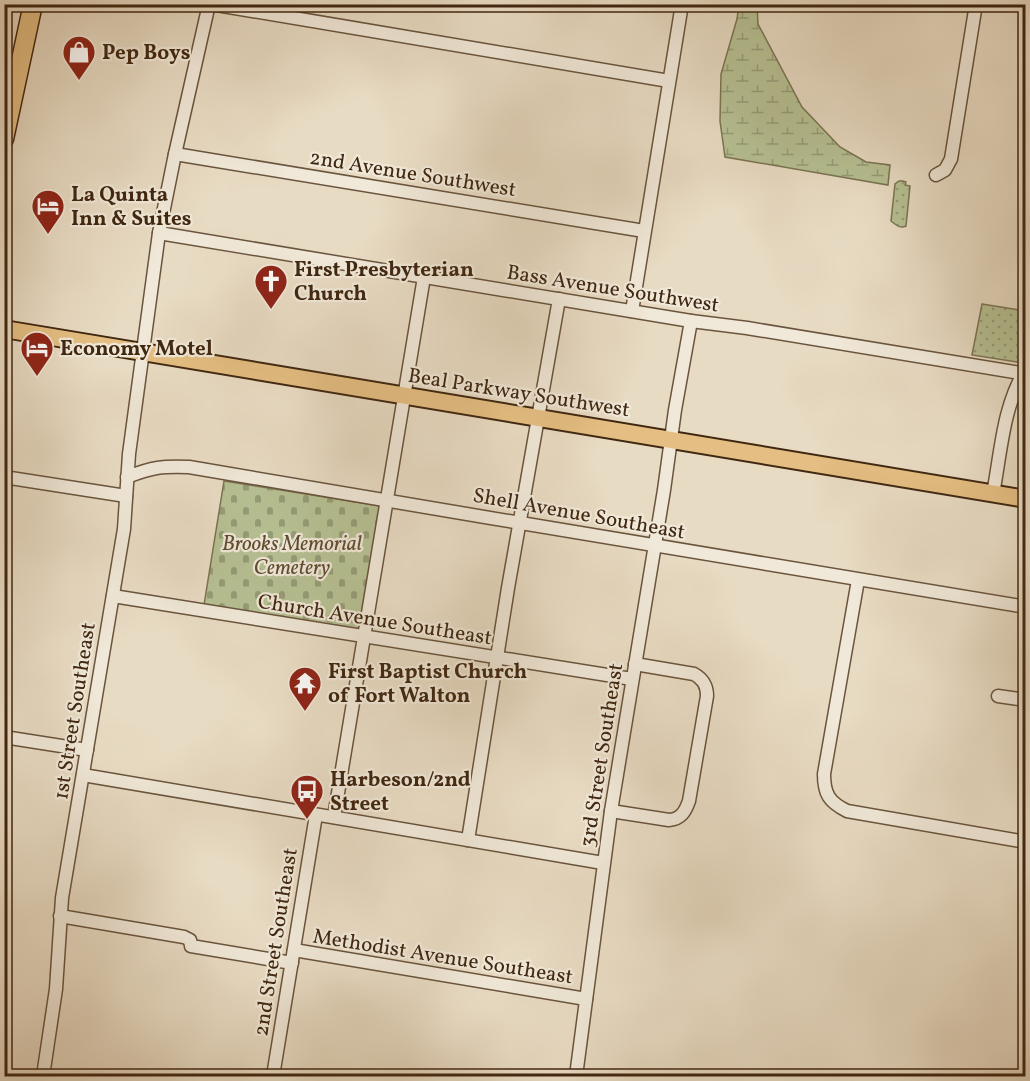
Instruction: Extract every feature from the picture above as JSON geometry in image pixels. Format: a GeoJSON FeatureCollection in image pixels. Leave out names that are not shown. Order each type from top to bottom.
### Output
{"type":"FeatureCollection","features":[{"type":"Feature","properties":{"kind":"highway"},"geometry":{"type":"LineString","coordinates":[[4,139],[33,4]]}},
{"type":"Feature","properties":{"kind":"main road","name":"Beal Parkway Southwest"},"geometry":{"type":"LineString","coordinates":[[4,329],[1026,499]]}},
{"type":"Feature","properties":{"kind":"street"},"geometry":{"type":"LineString","coordinates":[[210,4],[669,81]]}},
{"type":"Feature","properties":{"kind":"street","name":"1st Street Southeast"},"geometry":{"type":"LineString","coordinates":[[43,1074],[56,989],[62,898],[124,528],[129,453],[159,232],[210,4]]}},
{"type":"Feature","properties":{"kind":"street"},"geometry":{"type":"LineString","coordinates":[[632,311],[682,4]]}},
{"type":"Feature","properties":{"kind":"street"},"geometry":{"type":"LineString","coordinates":[[936,175],[945,170],[951,159],[976,4]]}},
{"type":"Feature","properties":{"kind":"street","name":"2nd Avenue Southwest"},"geometry":{"type":"LineString","coordinates":[[175,153],[644,231]]}},
{"type":"Feature","properties":{"kind":"street","name":"Bass Avenue Southwest"},"geometry":{"type":"LineString","coordinates":[[159,232],[691,321],[1025,372]]}},
{"type":"Feature","properties":{"kind":"street"},"geometry":{"type":"LineString","coordinates":[[334,818],[424,277]]}},
{"type":"Feature","properties":{"kind":"street"},"geometry":{"type":"LineString","coordinates":[[468,840],[559,299]]}},
{"type":"Feature","properties":{"kind":"street","name":"3rd Street Southeast"},"geometry":{"type":"LineString","coordinates":[[576,1077],[610,811],[691,321]]}},
{"type":"Feature","properties":{"kind":"street"},"geometry":{"type":"LineString","coordinates":[[993,494],[1009,406],[1017,383],[1025,372]]}},
{"type":"Feature","properties":{"kind":"street","name":"Shell Avenue Southeast"},"geometry":{"type":"LineString","coordinates":[[127,477],[163,466],[189,467],[1026,607]]}},
{"type":"Feature","properties":{"kind":"street"},"geometry":{"type":"LineString","coordinates":[[4,477],[126,496]]}},
{"type":"Feature","properties":{"kind":"street"},"geometry":{"type":"LineString","coordinates":[[858,580],[825,774],[824,786],[827,795],[837,806],[847,811],[1026,842]]}},
{"type":"Feature","properties":{"kind":"street","name":"Church Avenue Southeast"},"geometry":{"type":"LineString","coordinates":[[113,596],[632,679]]}},
{"type":"Feature","properties":{"kind":"street"},"geometry":{"type":"LineString","coordinates":[[610,811],[669,820],[676,819],[686,810],[707,696],[704,683],[694,674],[634,664]]}},
{"type":"Feature","properties":{"kind":"street"},"geometry":{"type":"LineString","coordinates":[[998,696],[1026,700]]}},
{"type":"Feature","properties":{"kind":"street"},"geometry":{"type":"LineString","coordinates":[[4,737],[87,750]]}},
{"type":"Feature","properties":{"kind":"street"},"geometry":{"type":"LineString","coordinates":[[83,775],[603,863]]}},
{"type":"Feature","properties":{"kind":"street","name":"2nd Street Southeast"},"geometry":{"type":"LineString","coordinates":[[273,1077],[316,814]]}},
{"type":"Feature","properties":{"kind":"street","name":"Methodist Avenue Southeast"},"geometry":{"type":"LineString","coordinates":[[60,916],[184,937],[190,940],[191,946],[293,957],[586,999]]}},
{"type":"Feature","properties":{"kind":"green space"},"geometry":{"type":"Polygon","coordinates":[[[739,4],[757,5],[758,24],[802,107],[840,147],[866,162],[890,165],[888,185],[725,157],[720,121],[721,74],[739,4]]]}},
{"type":"Feature","properties":{"kind":"green space"},"geometry":{"type":"Polygon","coordinates":[[[899,181],[906,182],[905,185],[910,186],[906,226],[902,227],[891,221],[895,184],[899,181]]]}},
{"type":"Feature","properties":{"kind":"green space"},"geometry":{"type":"Polygon","coordinates":[[[982,304],[1025,311],[1025,362],[972,355],[982,304]]]}},
{"type":"Feature","properties":{"kind":"green space","name":"Brooks Memorial Cemetery"},"geometry":{"type":"Polygon","coordinates":[[[224,481],[381,506],[361,630],[204,605],[224,481]]]}},
{"type":"Feature","properties":{"kind":"place","name":"Pep Boys"},"geometry":{"type":"Point","coordinates":[79,81]}},
{"type":"Feature","properties":{"kind":"place","name":"La Quinta Inn & Suites"},"geometry":{"type":"Point","coordinates":[48,235]}},
{"type":"Feature","properties":{"kind":"place","name":"First Presbyterian Church"},"geometry":{"type":"Point","coordinates":[271,310]}},
{"type":"Feature","properties":{"kind":"place","name":"Economy Motel"},"geometry":{"type":"Point","coordinates":[37,377]}},
{"type":"Feature","properties":{"kind":"place","name":"First Baptist Church of Fort Walton"},"geometry":{"type":"Point","coordinates":[305,712]}},
{"type":"Feature","properties":{"kind":"place","name":"Harbeson/2nd Street"},"geometry":{"type":"Point","coordinates":[307,820]}}]}
